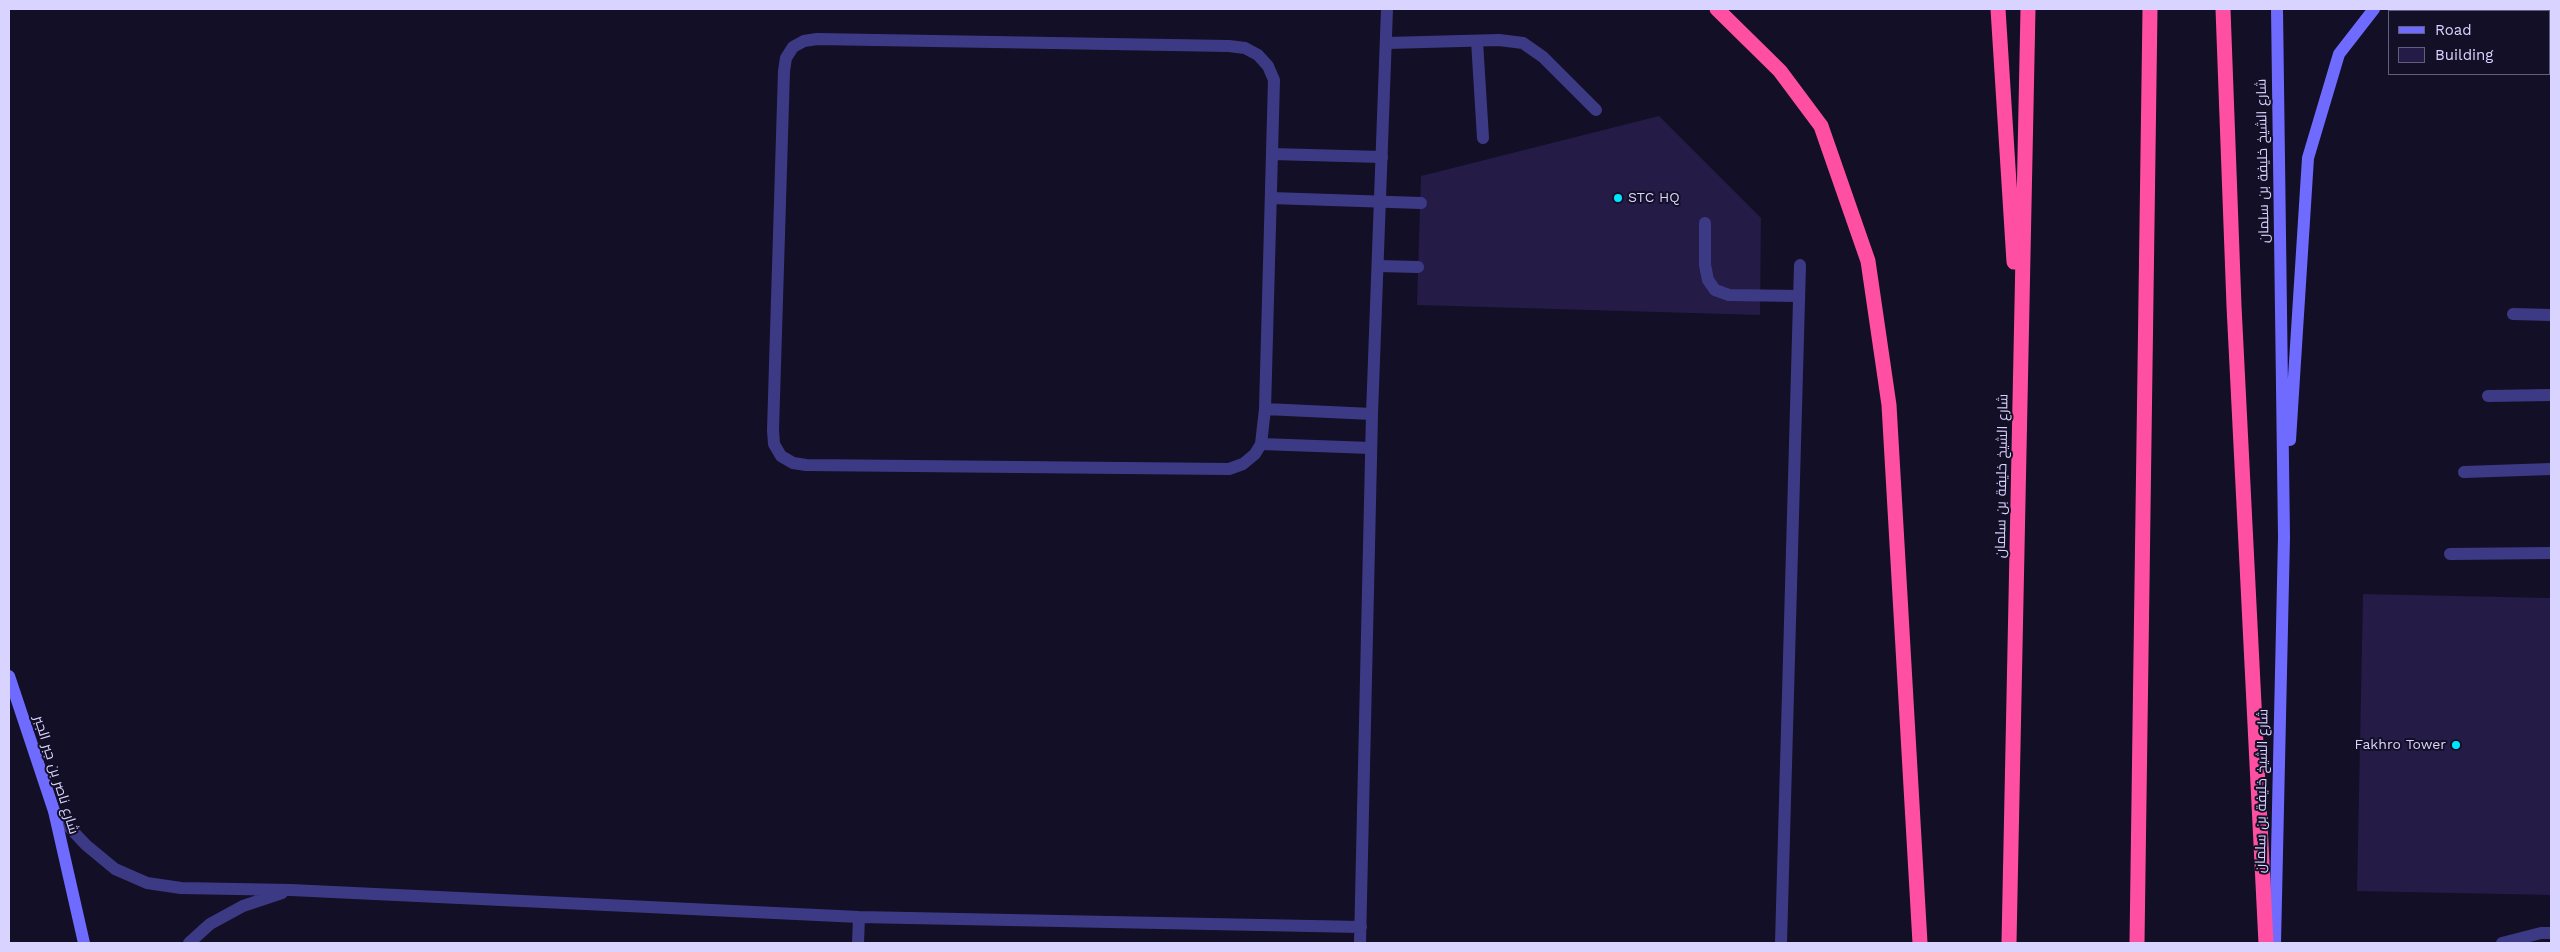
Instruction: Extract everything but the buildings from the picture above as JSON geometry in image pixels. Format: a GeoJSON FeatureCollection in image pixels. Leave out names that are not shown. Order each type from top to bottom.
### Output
{"type":"FeatureCollection","features":[{"type":"Feature","properties":{"kind":"highway"},"geometry":{"type":"LineString","coordinates":[[1718,9],[1780,71],[1820,126],[1868,261],[1889,405],[1920,943]]}},
{"type":"Feature","properties":{"kind":"highway"},"geometry":{"type":"LineString","coordinates":[[1998,9],[2021,367]]}},
{"type":"Feature","properties":{"kind":"highway","name":"شارع الشيخ خليفة بن سلمان"},"geometry":{"type":"LineString","coordinates":[[2009,943],[2028,9]]}},
{"type":"Feature","properties":{"kind":"highway"},"geometry":{"type":"LineString","coordinates":[[2137,943],[2150,9]]}},
{"type":"Feature","properties":{"kind":"highway"},"geometry":{"type":"LineString","coordinates":[[2223,9],[2234,316],[2266,943]]}},
{"type":"Feature","properties":{"kind":"main road","name":"شارع الشيخ خليفة بن سلمان"},"geometry":{"type":"LineString","coordinates":[[2275,943],[2284,537],[2277,9]]}},
{"type":"Feature","properties":{"kind":"main road"},"geometry":{"type":"LineString","coordinates":[[2284,537],[2308,158],[2339,54],[2374,9]]}},
{"type":"Feature","properties":{"kind":"main road","name":"شارع ناصر بن جبر الجبر"},"geometry":{"type":"LineString","coordinates":[[9,676],[54,811],[84,943]]}},
{"type":"Feature","properties":{"kind":"street"},"geometry":{"type":"LineString","coordinates":[[1360,943],[1372,414],[1388,9]]}},
{"type":"Feature","properties":{"kind":"street"},"geometry":{"type":"LineString","coordinates":[[804,40],[1245,48],[1258,54],[1268,66],[1274,80],[1270,198],[1266,409],[1262,444],[1243,464],[1228,469],[806,465],[793,463],[782,456],[774,444],[786,58],[793,47],[804,40]]}},
{"type":"Feature","properties":{"kind":"street"},"geometry":{"type":"LineString","coordinates":[[1387,43],[1511,40],[1534,49],[1596,110]]}},
{"type":"Feature","properties":{"kind":"street"},"geometry":{"type":"LineString","coordinates":[[1477,41],[1483,138]]}},
{"type":"Feature","properties":{"kind":"street"},"geometry":{"type":"LineString","coordinates":[[1272,154],[1382,157]]}},
{"type":"Feature","properties":{"kind":"street"},"geometry":{"type":"LineString","coordinates":[[1270,198],[1421,203]]}},
{"type":"Feature","properties":{"kind":"street"},"geometry":{"type":"LineString","coordinates":[[1705,224],[1705,265],[1708,280],[1715,290],[1729,295],[1799,296]]}},
{"type":"Feature","properties":{"kind":"street"},"geometry":{"type":"LineString","coordinates":[[1781,943],[1800,265]]}},
{"type":"Feature","properties":{"kind":"street"},"geometry":{"type":"LineString","coordinates":[[1378,266],[1418,267]]}},
{"type":"Feature","properties":{"kind":"street"},"geometry":{"type":"LineString","coordinates":[[2513,314],[2551,315]]}},
{"type":"Feature","properties":{"kind":"street"},"geometry":{"type":"LineString","coordinates":[[2488,396],[2551,395]]}},
{"type":"Feature","properties":{"kind":"street"},"geometry":{"type":"LineString","coordinates":[[1266,409],[1372,414]]}},
{"type":"Feature","properties":{"kind":"street"},"geometry":{"type":"LineString","coordinates":[[1262,444],[1371,448]]}},
{"type":"Feature","properties":{"kind":"street"},"geometry":{"type":"LineString","coordinates":[[2464,472],[2551,469]]}},
{"type":"Feature","properties":{"kind":"street"},"geometry":{"type":"LineString","coordinates":[[2450,554],[2551,553]]}},
{"type":"Feature","properties":{"kind":"street"},"geometry":{"type":"LineString","coordinates":[[54,811],[86,845],[114,869],[147,883],[181,888],[291,890],[859,917],[1361,927]]}},
{"type":"Feature","properties":{"kind":"street"},"geometry":{"type":"LineString","coordinates":[[189,943],[210,924],[243,906],[291,890]]}},
{"type":"Feature","properties":{"kind":"street"},"geometry":{"type":"LineString","coordinates":[[858,943],[859,917]]}},
{"type":"Feature","properties":{"kind":"street"},"geometry":{"type":"LineString","coordinates":[[2502,943],[2541,932],[2551,933]]}},
{"type":"Feature","properties":{"kind":"place","name":"STC HQ"},"geometry":{"type":"Point","coordinates":[1618,198]}},
{"type":"Feature","properties":{"kind":"place","name":"Fakhro Tower"},"geometry":{"type":"Point","coordinates":[2456,745]}}]}
